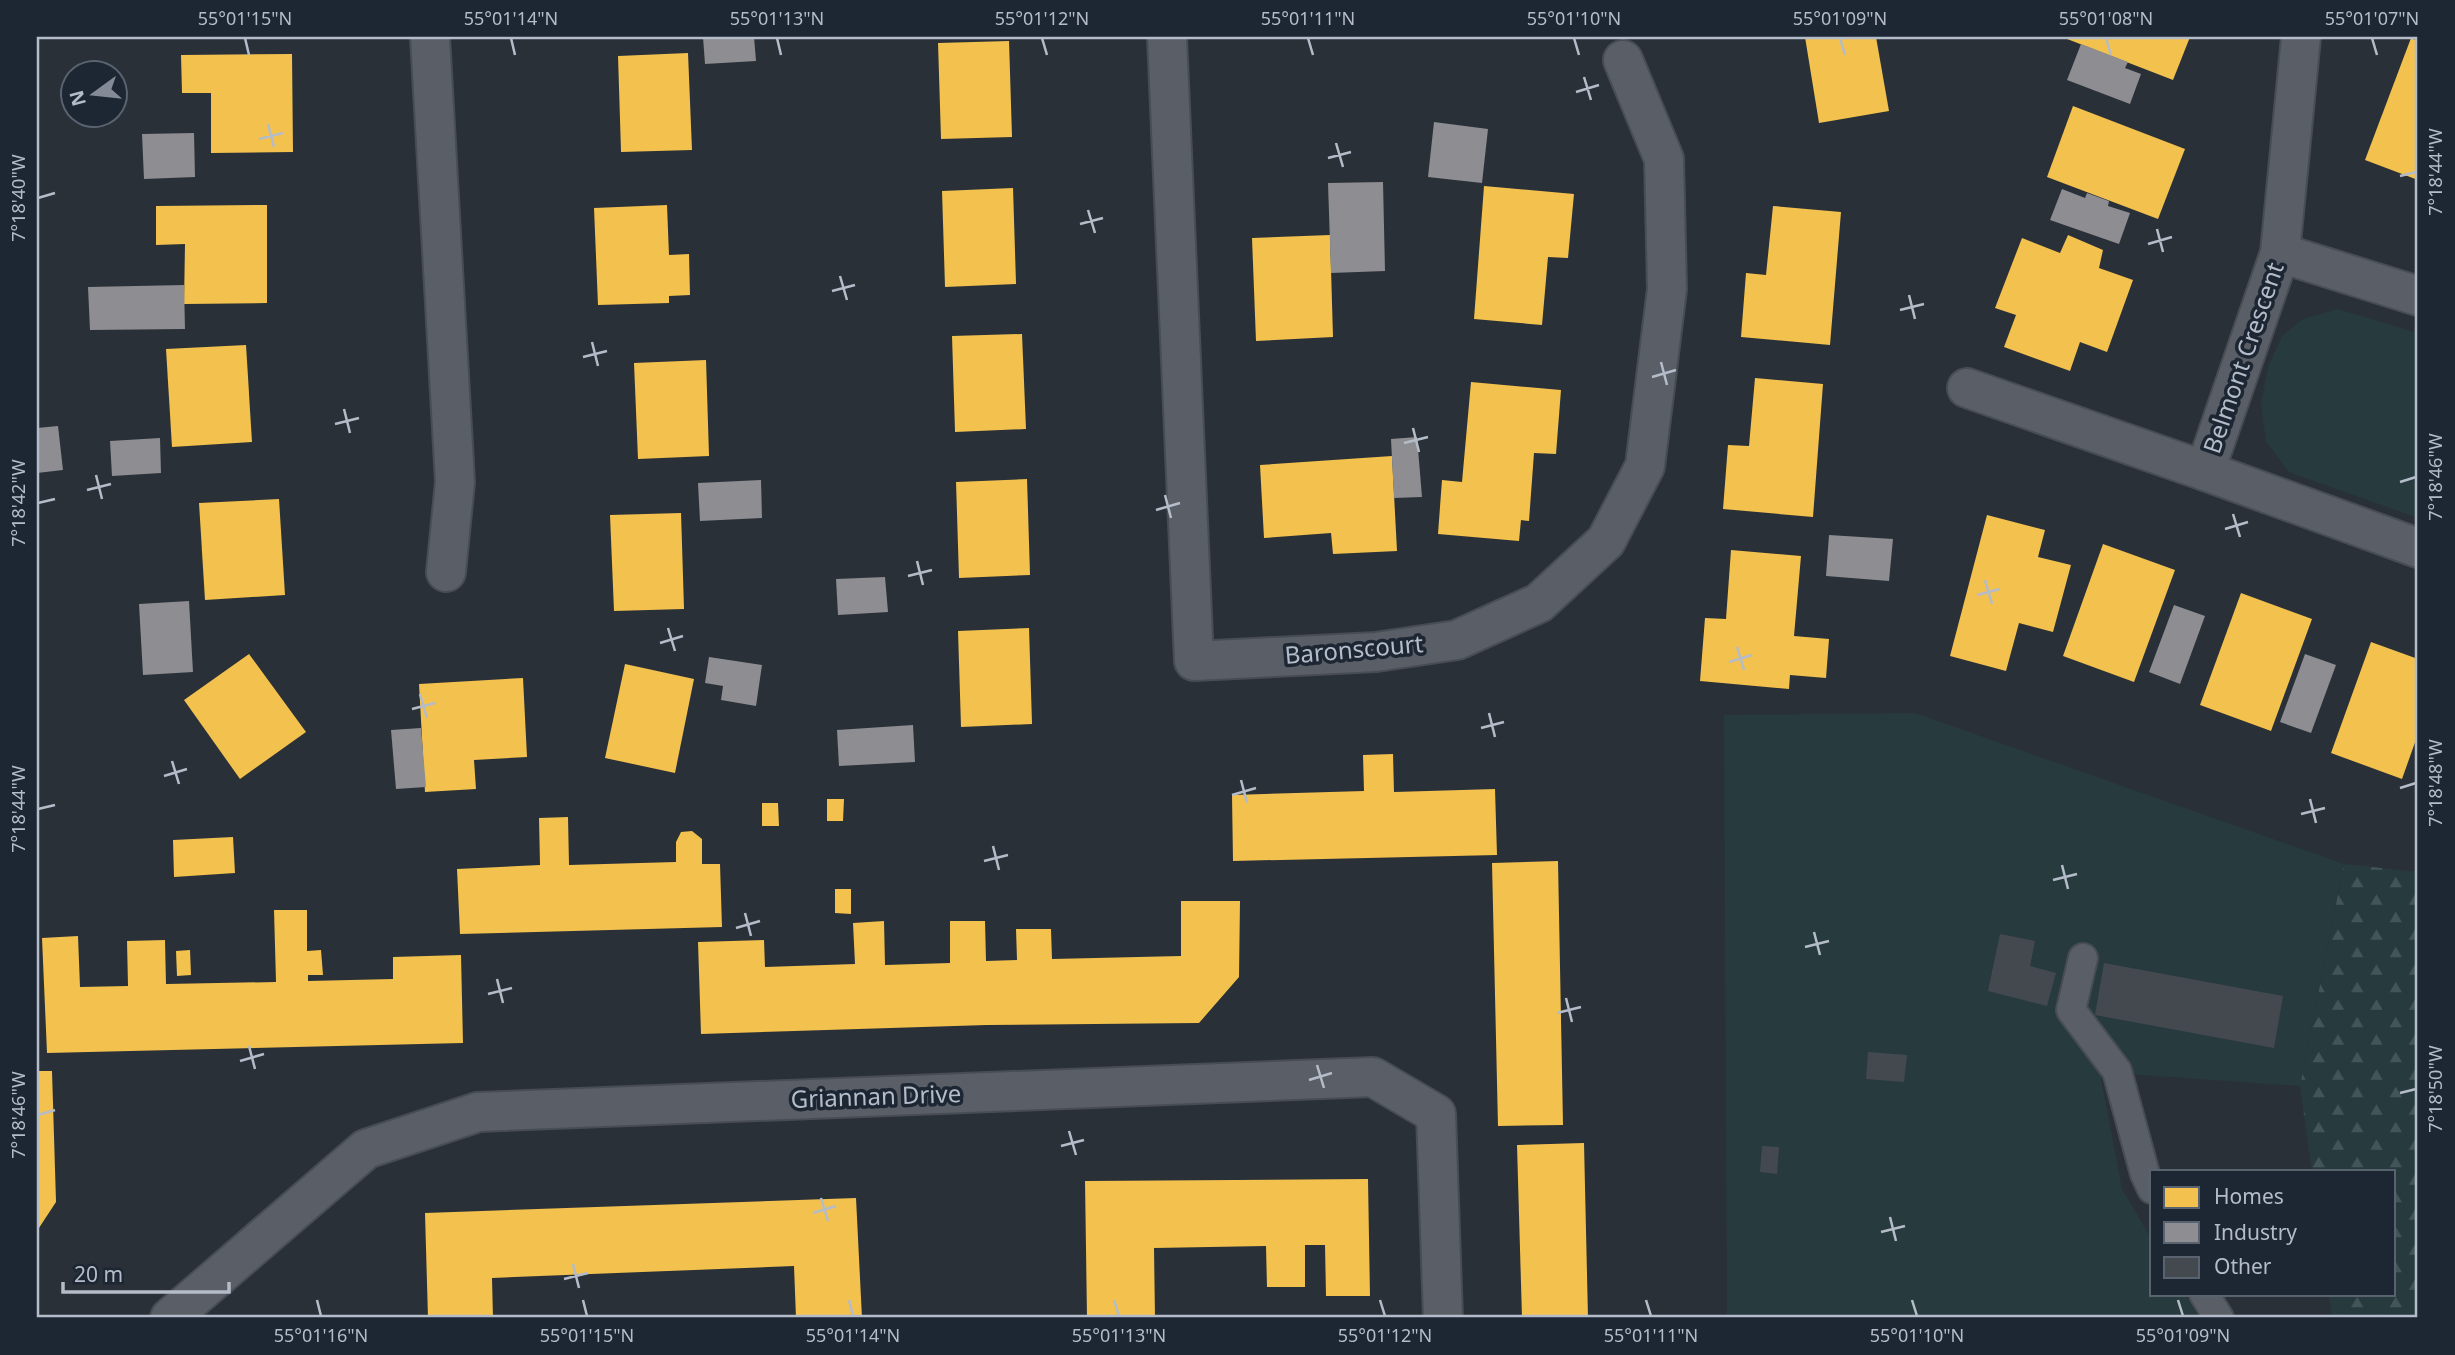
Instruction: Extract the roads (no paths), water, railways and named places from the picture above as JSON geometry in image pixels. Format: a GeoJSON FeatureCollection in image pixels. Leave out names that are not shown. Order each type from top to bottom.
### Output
{"type":"FeatureCollection","features":[{"type":"Feature","properties":{"kind":"street"},"geometry":{"type":"LineString","coordinates":[[430,37],[455,482],[446,572]]}},
{"type":"Feature","properties":{"kind":"street","name":"Baronscourt"},"geometry":{"type":"LineString","coordinates":[[1167,37],[1194,661],[1376,652],[1457,640],[1539,603],[1606,541],[1645,466],[1667,289],[1664,159],[1623,60]]}},
{"type":"Feature","properties":{"kind":"street","name":"Belmont Crescent"},"geometry":{"type":"LineString","coordinates":[[1967,388],[2205,471],[2280,253],[2301,37]]}},
{"type":"Feature","properties":{"kind":"street"},"geometry":{"type":"LineString","coordinates":[[2280,253],[2418,296]]}},
{"type":"Feature","properties":{"kind":"street"},"geometry":{"type":"LineString","coordinates":[[2205,471],[2418,548]]}},
{"type":"Feature","properties":{"kind":"street","name":"Griannan Drive"},"geometry":{"type":"LineString","coordinates":[[170,1318],[366,1149],[478,1112],[1373,1077],[1436,1114],[1443,1318]]}},
{"type":"Feature","properties":{"kind":"lane"},"geometry":{"type":"LineString","coordinates":[[2083,958],[2071,1010],[2117,1071],[2150,1185]]}},
{"type":"Feature","properties":{"kind":"lane"},"geometry":{"type":"LineString","coordinates":[[2205,1296],[2219,1318]]}}]}
